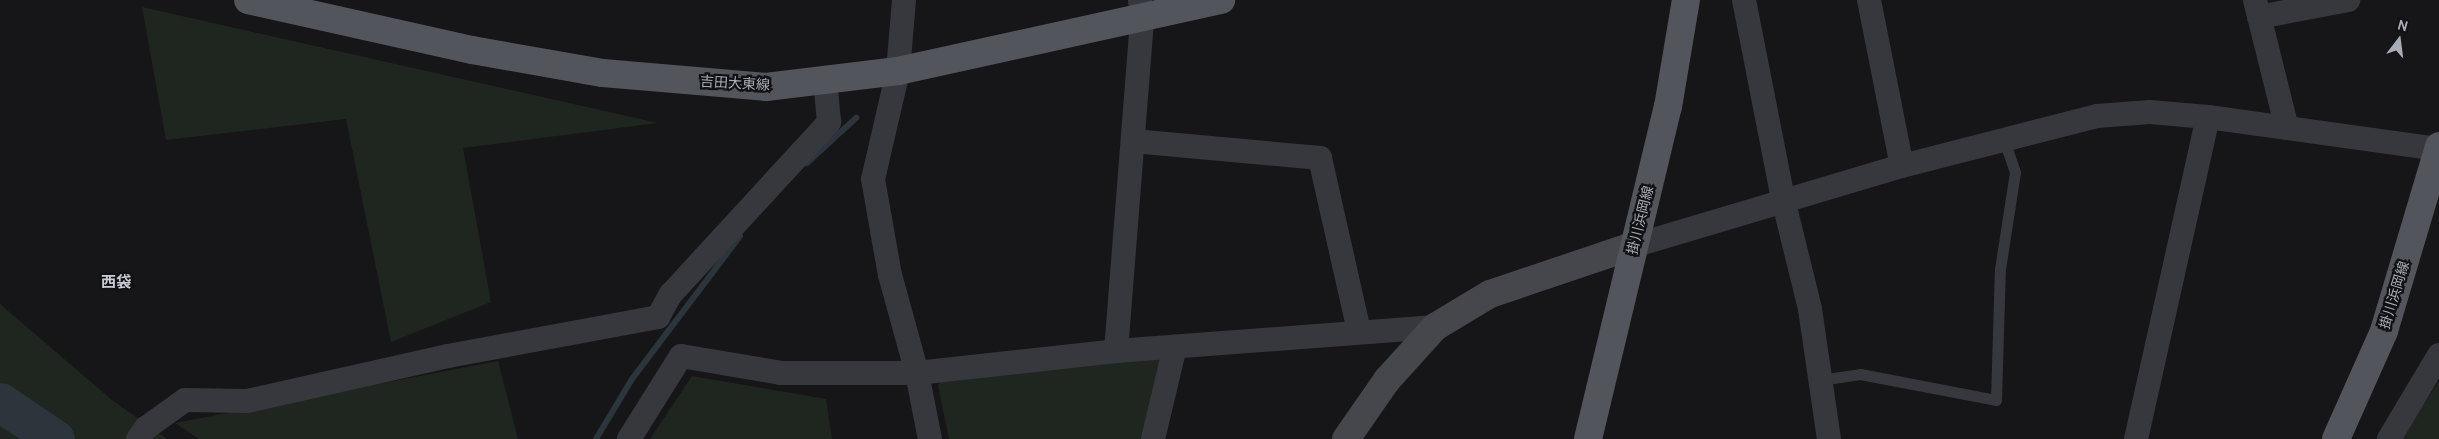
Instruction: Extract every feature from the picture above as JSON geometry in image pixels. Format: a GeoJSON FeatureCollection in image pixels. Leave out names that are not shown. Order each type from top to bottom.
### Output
{"type":"FeatureCollection","features":[{"type":"Feature","properties":{"kind":"main road","name":"吉田大東線"},"geometry":{"type":"LineString","coordinates":[[248,0],[472,50],[604,74],[766,87],[898,71],[1141,8],[1221,0]]}},
{"type":"Feature","properties":{"kind":"main road","name":"掛川浜岡線"},"geometry":{"type":"LineString","coordinates":[[1588,439],[1668,106],[1686,0]]}},
{"type":"Feature","properties":{"kind":"main road","name":"掛川浜岡線"},"geometry":{"type":"LineString","coordinates":[[2336,439],[2384,331],[2439,148]]}},
{"type":"Feature","properties":{"kind":"street"},"geometry":{"type":"LineString","coordinates":[[904,0],[898,71],[873,179],[890,275],[917,374],[930,439]]}},
{"type":"Feature","properties":{"kind":"street"},"geometry":{"type":"LineString","coordinates":[[1744,0],[1784,202],[1810,309],[1828,439]]}},
{"type":"Feature","properties":{"kind":"street"},"geometry":{"type":"LineString","coordinates":[[1869,0],[1902,166]]}},
{"type":"Feature","properties":{"kind":"street"},"geometry":{"type":"LineString","coordinates":[[2288,128],[2257,8],[2348,0]]}},
{"type":"Feature","properties":{"kind":"street"},"geometry":{"type":"LineString","coordinates":[[1116,351],[1133,141],[1141,8]]}},
{"type":"Feature","properties":{"kind":"street"},"geometry":{"type":"LineString","coordinates":[[142,433],[185,400],[247,401],[448,356],[658,317],[671,294],[829,122],[826,80]]}},
{"type":"Feature","properties":{"kind":"street"},"geometry":{"type":"LineString","coordinates":[[1346,439],[1387,380],[1435,327],[1490,294],[1633,246],[1902,166],[2097,116],[2150,112],[2208,117],[2439,148]]}},
{"type":"Feature","properties":{"kind":"street"},"geometry":{"type":"LineString","coordinates":[[2136,439],[2208,117]]}},
{"type":"Feature","properties":{"kind":"street"},"geometry":{"type":"LineString","coordinates":[[1133,141],[1320,158],[1359,331]]}},
{"type":"Feature","properties":{"kind":"street"},"geometry":{"type":"LineString","coordinates":[[629,439],[681,356],[781,372],[917,374],[1116,351],[1359,331],[1435,327]]}},
{"type":"Feature","properties":{"kind":"street"},"geometry":{"type":"LineString","coordinates":[[1153,439],[1175,347]]}},
{"type":"Feature","properties":{"kind":"street"},"geometry":{"type":"LineString","coordinates":[[2389,439],[2439,355]]}},
{"type":"Feature","properties":{"kind":"lane"},"geometry":{"type":"LineString","coordinates":[[1820,380],[1860,374],[1996,400],[2000,268],[2015,172],[2004,140]]}},
{"type":"Feature","properties":{"kind":"shaded area"},"geometry":{"type":"Polygon","coordinates":[[[142,7],[658,123],[463,148],[491,302],[391,342],[346,119],[166,140],[142,7]]]}},
{"type":"Feature","properties":{"kind":"shaded area"},"geometry":{"type":"Polygon","coordinates":[[[0,304],[112,400],[167,439],[0,439],[0,304]]]}},
{"type":"Feature","properties":{"kind":"shaded area"},"geometry":{"type":"Polygon","coordinates":[[[1157,357],[1164,365],[1146,439],[949,439],[938,386],[943,376],[1157,357]]]}},
{"type":"Feature","properties":{"kind":"shaded area"},"geometry":{"type":"Polygon","coordinates":[[[498,361],[518,439],[199,439],[175,423],[498,361]]]}},
{"type":"Feature","properties":{"kind":"shaded area"},"geometry":{"type":"Polygon","coordinates":[[[692,376],[826,399],[832,439],[650,439],[692,376]]]}},
{"type":"Feature","properties":{"kind":"shaded area"},"geometry":{"type":"Polygon","coordinates":[[[2439,381],[2439,439],[2401,439],[2439,381]]]}},
{"type":"Feature","properties":{"kind":"waterway"},"geometry":{"type":"LineString","coordinates":[[807,163],[856,118]]}},
{"type":"Feature","properties":{"kind":"waterway"},"geometry":{"type":"LineString","coordinates":[[596,439],[632,379],[740,236]]}},
{"type":"Feature","properties":{"kind":"waterway"},"geometry":{"type":"LineString","coordinates":[[0,402],[55,439]]}},
{"type":"Feature","properties":{"kind":"district","name":"西袋"},"geometry":{"type":"Point","coordinates":[116,283]}}]}
